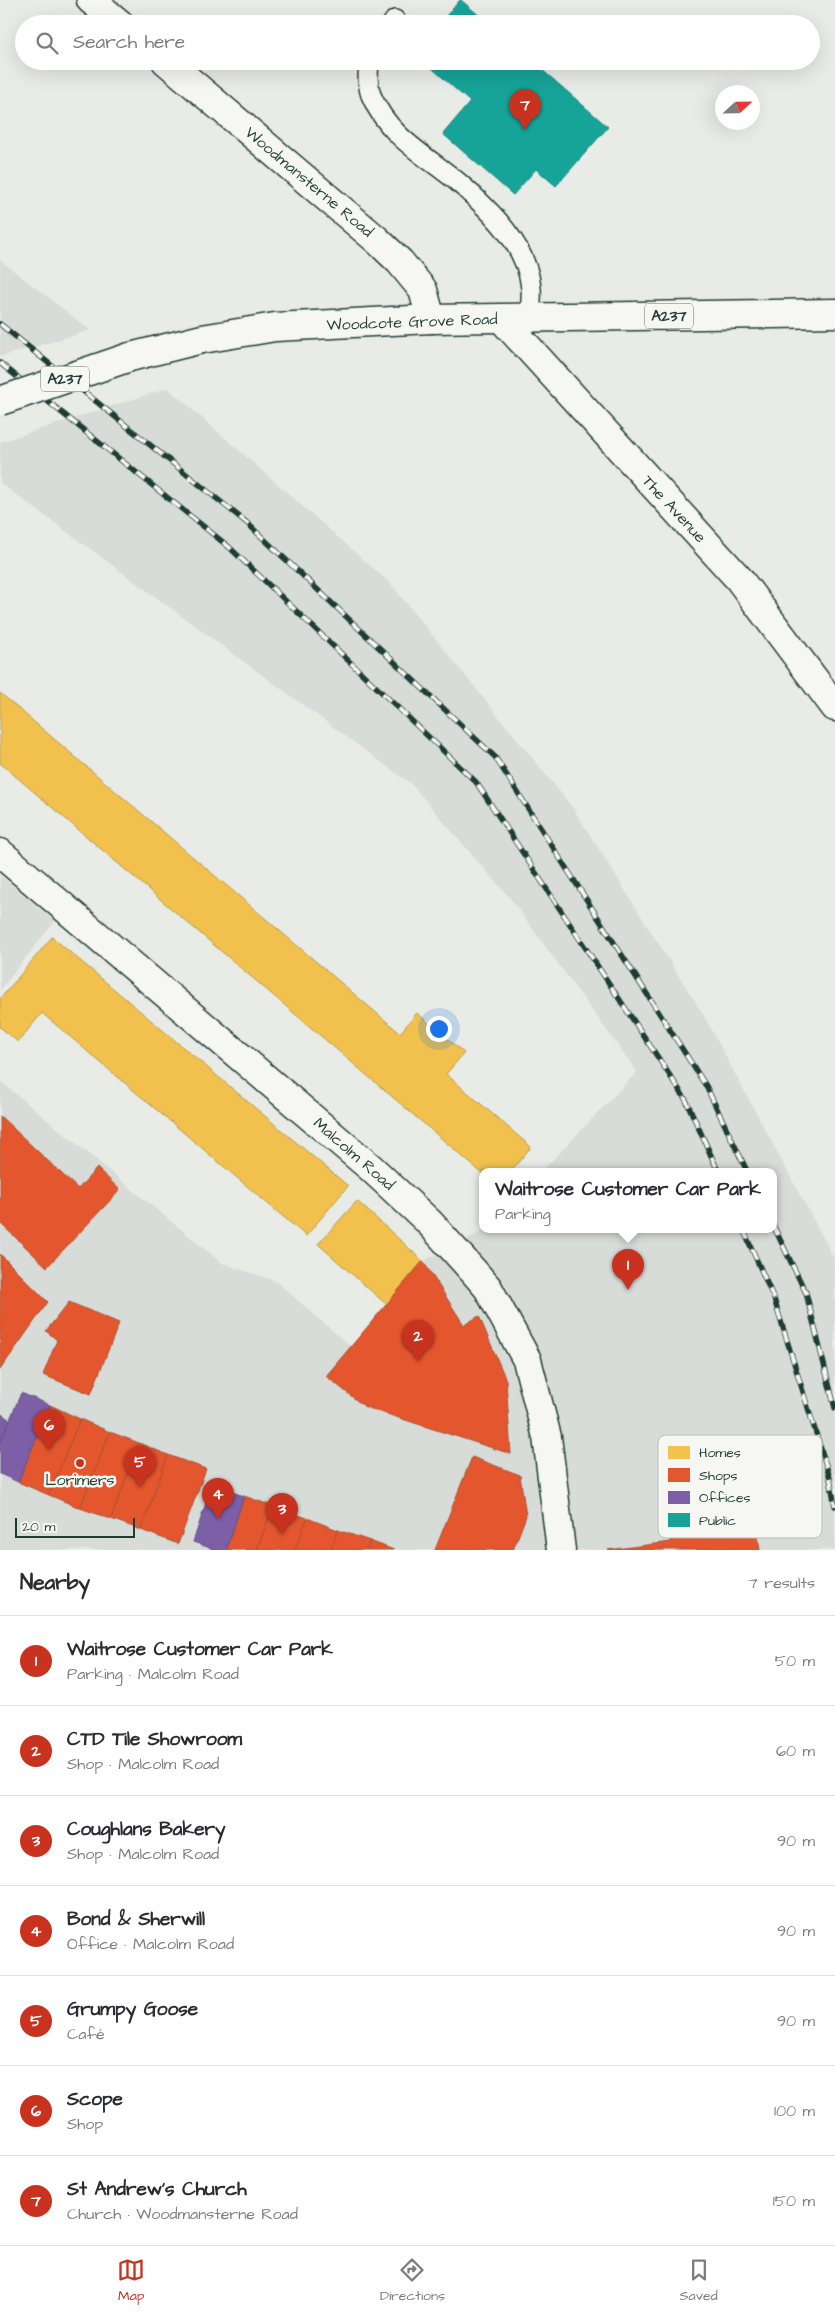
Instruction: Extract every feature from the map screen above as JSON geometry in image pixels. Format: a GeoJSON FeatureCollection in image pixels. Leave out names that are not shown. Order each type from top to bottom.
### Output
{"type":"FeatureCollection","features":[{"type":"Feature","properties":{"kind":"street"},"geometry":{"type":"LineString","coordinates":[[91,0],[109,15]]}},
{"type":"Feature","properties":{"kind":"street","name":"Woodmansterne Road"},"geometry":{"type":"LineString","coordinates":[[177,70],[377,240],[400,262],[423,290],[431,319]]}},
{"type":"Feature","properties":{"kind":"street","name":"Woodcote Grove Road"},"geometry":{"type":"LineString","coordinates":[[0,401],[130,357],[202,339],[275,327],[431,319],[835,313]]}},
{"type":"Feature","properties":{"kind":"street","name":"The Avenue"},"geometry":{"type":"LineString","coordinates":[[502,319],[738,579],[835,708]]}},
{"type":"Feature","properties":{"kind":"street","name":"Malcolm Road"},"geometry":{"type":"LineString","coordinates":[[0,853],[371,1168],[429,1222],[484,1283],[527,1360],[547,1437],[561,1550]]}},
{"type":"Feature","properties":{"kind":"lane"},"geometry":{"type":"LineString","coordinates":[[368,70],[371,95],[397,136],[460,183],[504,228],[516,245],[525,264],[531,288],[530,319]]}},
{"type":"Feature","properties":{"kind":"shaded area"},"geometry":{"type":"Polygon","coordinates":[[[0,260],[90,330],[91,330],[0,357],[0,260]]]}},
{"type":"Feature","properties":{"kind":"shaded area"},"geometry":{"type":"Polygon","coordinates":[[[168,388],[390,583],[573,808],[703,1014],[835,1260],[835,1550],[0,1550],[0,1081],[222,1263],[276,1281],[351,1347],[423,1261],[479,1233],[777,1233],[777,1168],[545,1168],[637,1072],[513,902],[411,784],[0,483],[0,442],[168,388]]]}},
{"type":"Feature","properties":{"kind":"shaded area"},"geometry":{"type":"Polygon","coordinates":[[[0,875],[55,921],[0,990],[0,875]]]}},
{"type":"Feature","properties":{"kind":"building: Homes"},"geometry":{"type":"Polygon","coordinates":[[[0,693],[400,1033],[417,1013],[464,1053],[446,1074],[531,1147],[514,1168],[479,1168],[479,1171],[0,763],[0,693]]]}},
{"type":"Feature","properties":{"kind":"building: Homes"},"geometry":{"type":"Polygon","coordinates":[[[52,937],[348,1186],[306,1236],[42,1013],[18,1042],[0,1027],[0,999],[52,937]]]}},
{"type":"Feature","properties":{"kind":"building: Homes"},"geometry":{"type":"Polygon","coordinates":[[[357,1201],[423,1261],[387,1305],[318,1244],[357,1201]]]}},
{"type":"Feature","properties":{"kind":"building: Shops"},"geometry":{"type":"Polygon","coordinates":[[[0,1116],[78,1189],[97,1168],[120,1190],[47,1267],[0,1223],[0,1116]]]}},
{"type":"Feature","properties":{"kind":"building: Shops"},"geometry":{"type":"Polygon","coordinates":[[[0,1254],[48,1302],[0,1370],[0,1254]]]}},
{"type":"Feature","properties":{"kind":"building: Shops"},"geometry":{"type":"Polygon","coordinates":[[[423,1261],[464,1325],[479,1316],[506,1380],[511,1454],[365,1407],[326,1376],[423,1261]]]}},
{"type":"Feature","properties":{"kind":"building: Shops"},"geometry":{"type":"Polygon","coordinates":[[[69,1302],[119,1323],[91,1394],[43,1375],[57,1340],[46,1331],[69,1302]]]}},
{"type":"Feature","properties":{"kind":"building: Shops"},"geometry":{"type":"Polygon","coordinates":[[[50,1405],[80,1419],[49,1495],[18,1482],[50,1405]]]}},
{"type":"Feature","properties":{"kind":"building: Shops","name":"Lorimers"},"geometry":{"type":"Polygon","coordinates":[[[80,1419],[110,1432],[80,1508],[49,1495],[80,1419]]]}},
{"type":"Feature","properties":{"kind":"building: Shops"},"geometry":{"type":"Polygon","coordinates":[[[110,1432],[139,1443],[111,1519],[80,1508],[110,1432]]]}},
{"type":"Feature","properties":{"kind":"building: Shops"},"geometry":{"type":"Polygon","coordinates":[[[139,1443],[168,1455],[141,1530],[111,1519],[139,1443]]]}},
{"type":"Feature","properties":{"kind":"building: Shops"},"geometry":{"type":"Polygon","coordinates":[[[168,1455],[206,1469],[178,1544],[141,1530],[168,1455]]]}},
{"type":"Feature","properties":{"kind":"building: Shops"},"geometry":{"type":"Polygon","coordinates":[[[472,1457],[520,1475],[526,1516],[513,1550],[435,1550],[472,1457]]]}},
{"type":"Feature","properties":{"kind":"building: Shops"},"geometry":{"type":"Polygon","coordinates":[[[244,1496],[273,1506],[257,1550],[226,1550],[244,1496]]]}},
{"type":"Feature","properties":{"kind":"building: Shops"},"geometry":{"type":"Polygon","coordinates":[[[273,1506],[307,1518],[295,1550],[257,1550],[273,1506]]]}},
{"type":"Feature","properties":{"kind":"building: Shops"},"geometry":{"type":"Polygon","coordinates":[[[307,1518],[338,1530],[331,1550],[295,1550],[307,1518]]]}},
{"type":"Feature","properties":{"kind":"building: Shops"},"geometry":{"type":"Polygon","coordinates":[[[338,1530],[370,1541],[367,1550],[331,1550],[338,1530]]]}},
{"type":"Feature","properties":{"kind":"building: Shops"},"geometry":{"type":"Polygon","coordinates":[[[669,1538],[758,1538],[760,1550],[608,1550],[670,1542],[669,1538]]]}},
{"type":"Feature","properties":{"kind":"building: Shops"},"geometry":{"type":"Polygon","coordinates":[[[370,1541],[394,1550],[367,1550],[370,1541]]]}},
{"type":"Feature","properties":{"kind":"building: Offices"},"geometry":{"type":"Polygon","coordinates":[[[21,1393],[50,1405],[18,1482],[0,1474],[0,1443],[21,1393]]]}},
{"type":"Feature","properties":{"kind":"building: Offices"},"geometry":{"type":"Polygon","coordinates":[[[0,1413],[10,1420],[0,1443],[0,1413]]]}},
{"type":"Feature","properties":{"kind":"building: Offices"},"geometry":{"type":"Polygon","coordinates":[[[212,1485],[244,1496],[226,1550],[216,1550],[193,1542],[212,1485]]]}},
{"type":"Feature","properties":{"kind":"building: Public"},"geometry":{"type":"Polygon","coordinates":[[[461,0],[478,15],[447,15],[461,0]]]}},
{"type":"Feature","properties":{"kind":"building: Public"},"geometry":{"type":"Polygon","coordinates":[[[434,70],[542,70],[608,127],[556,186],[536,169],[513,195],[443,134],[470,102],[434,70]]]}},
{"type":"Feature","properties":{"kind":"railway"},"geometry":{"type":"LineString","coordinates":[[0,324],[247,523],[495,757],[706,1086],[746,1168]]}},
{"type":"Feature","properties":{"kind":"railway"},"geometry":{"type":"LineString","coordinates":[[0,363],[229,547],[476,782],[686,1100],[717,1168]]}},
{"type":"Feature","properties":{"kind":"railway"},"geometry":{"type":"LineString","coordinates":[[745,1233],[774,1299],[817,1435]]}},
{"type":"Feature","properties":{"kind":"railway"},"geometry":{"type":"LineString","coordinates":[[777,1233],[806,1293],[835,1408]]}},
{"type":"Feature","properties":{"kind":"railway"},"geometry":{"type":"LineString","coordinates":[[822,1452],[830,1478],[835,1506]]}},
{"type":"Feature","properties":{"kind":"place","name":"St Andrew's Church"},"geometry":{"type":"Point","coordinates":[525,130]}},
{"type":"Feature","properties":{"kind":"place","name":"Waitrose Customer Car Park"},"geometry":{"type":"Point","coordinates":[628,1290]}},
{"type":"Feature","properties":{"kind":"place","name":"CTD Tile Showroom"},"geometry":{"type":"Point","coordinates":[418,1361]}},
{"type":"Feature","properties":{"kind":"place","name":"Scope"},"geometry":{"type":"Point","coordinates":[49,1450]}},
{"type":"Feature","properties":{"kind":"place","name":"Lorimers"},"geometry":{"type":"Point","coordinates":[80,1463]}},
{"type":"Feature","properties":{"kind":"place","name":"Grumpy Goose"},"geometry":{"type":"Point","coordinates":[140,1487]}},
{"type":"Feature","properties":{"kind":"place","name":"Bond & Sherwill"},"geometry":{"type":"Point","coordinates":[218,1519]}},
{"type":"Feature","properties":{"kind":"place","name":"Coughlans Bakery"},"geometry":{"type":"Point","coordinates":[282,1534]}}]}
